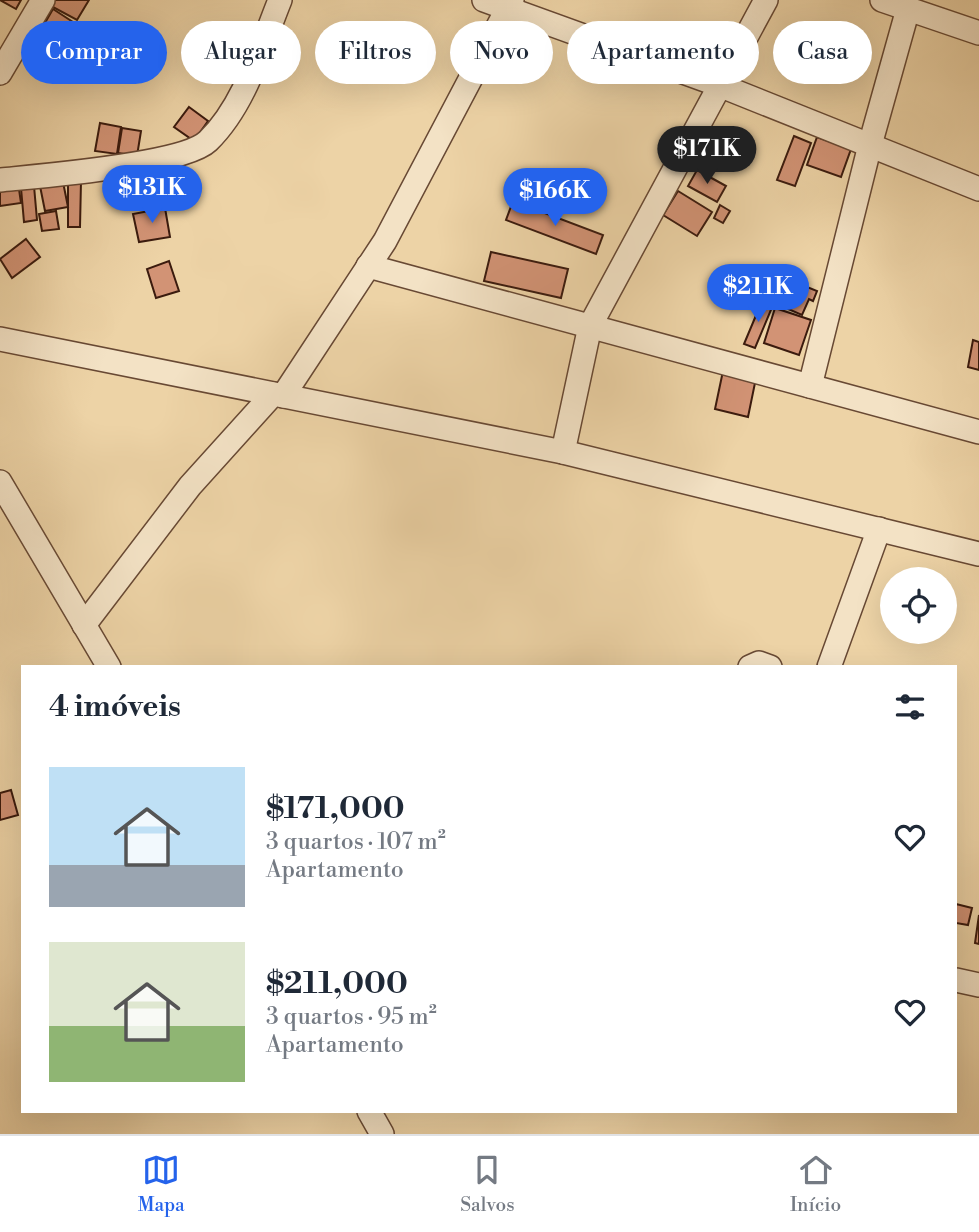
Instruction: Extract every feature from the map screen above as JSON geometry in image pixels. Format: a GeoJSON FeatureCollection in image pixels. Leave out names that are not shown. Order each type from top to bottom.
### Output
{"type":"FeatureCollection","features":[{"type":"Feature","properties":{"kind":"street"},"geometry":{"type":"LineString","coordinates":[[0,73],[43,0]]}},
{"type":"Feature","properties":{"kind":"street"},"geometry":{"type":"LineString","coordinates":[[0,180],[75,173],[182,155],[205,144],[240,98],[280,0]]}},
{"type":"Feature","properties":{"kind":"street"},"geometry":{"type":"LineString","coordinates":[[484,0],[510,5],[979,188]]}},
{"type":"Feature","properties":{"kind":"street"},"geometry":{"type":"LineString","coordinates":[[563,452],[590,327],[766,0]]}},
{"type":"Feature","properties":{"kind":"street"},"geometry":{"type":"LineString","coordinates":[[810,386],[870,145],[897,4],[979,33]]}},
{"type":"Feature","properties":{"kind":"street"},"geometry":{"type":"LineString","coordinates":[[84,625],[190,486],[278,395],[368,267],[510,5]]}},
{"type":"Feature","properties":{"kind":"street"},"geometry":{"type":"LineString","coordinates":[[368,267],[979,432]]}},
{"type":"Feature","properties":{"kind":"street"},"geometry":{"type":"LineString","coordinates":[[0,339],[563,452],[979,554]]}},
{"type":"Feature","properties":{"kind":"street"},"geometry":{"type":"LineString","coordinates":[[0,482],[107,665]]}},
{"type":"Feature","properties":{"kind":"street"},"geometry":{"type":"LineString","coordinates":[[830,665],[879,530]]}},
{"type":"Feature","properties":{"kind":"street"},"geometry":{"type":"LineString","coordinates":[[957,980],[979,985]]}},
{"type":"Feature","properties":{"kind":"street"},"geometry":{"type":"LineString","coordinates":[[370,1113],[382,1134]]}},
{"type":"Feature","properties":{"kind":"building"},"geometry":{"type":"Polygon","coordinates":[[[0,0],[21,0],[16,9],[0,0]]]}},
{"type":"Feature","properties":{"kind":"building"},"geometry":{"type":"Polygon","coordinates":[[[54,0],[89,0],[77,20],[51,6],[54,0]]]}},
{"type":"Feature","properties":{"kind":"building"},"geometry":{"type":"Polygon","coordinates":[[[53,9],[71,21],[46,21],[53,9]]]}},
{"type":"Feature","properties":{"kind":"building"},"geometry":{"type":"Polygon","coordinates":[[[189,107],[208,121],[194,141],[174,127],[189,107]]]}},
{"type":"Feature","properties":{"kind":"building"},"geometry":{"type":"Polygon","coordinates":[[[100,123],[121,127],[117,154],[95,151],[100,123]]]}},
{"type":"Feature","properties":{"kind":"building"},"geometry":{"type":"Polygon","coordinates":[[[122,128],[141,131],[137,156],[118,153],[122,128]]]}},
{"type":"Feature","properties":{"kind":"building"},"geometry":{"type":"Polygon","coordinates":[[[794,136],[811,143],[795,186],[777,180],[794,136]]]}},
{"type":"Feature","properties":{"kind":"building"},"geometry":{"type":"Polygon","coordinates":[[[817,137],[851,149],[841,177],[807,165],[817,137]]]}},
{"type":"Feature","properties":{"kind":"building"},"geometry":{"type":"Polygon","coordinates":[[[697,170],[726,186],[717,202],[688,186],[697,170]]]}},
{"type":"Feature","properties":{"kind":"building"},"geometry":{"type":"Polygon","coordinates":[[[528,177],[564,191],[555,214],[519,200],[528,177]]]}},
{"type":"Feature","properties":{"kind":"building"},"geometry":{"type":"Polygon","coordinates":[[[68,181],[81,181],[80,227],[68,227],[68,181]]]}},
{"type":"Feature","properties":{"kind":"building"},"geometry":{"type":"Polygon","coordinates":[[[63,182],[68,207],[45,211],[40,186],[63,182]]]}},
{"type":"Feature","properties":{"kind":"building"},"geometry":{"type":"Polygon","coordinates":[[[34,186],[37,220],[24,222],[21,188],[34,186]]]}},
{"type":"Feature","properties":{"kind":"building"},"geometry":{"type":"Polygon","coordinates":[[[19,189],[21,203],[0,206],[0,191],[19,189]]]}},
{"type":"Feature","properties":{"kind":"building"},"geometry":{"type":"Polygon","coordinates":[[[678,191],[712,212],[697,236],[663,215],[678,191]]]}},
{"type":"Feature","properties":{"kind":"building"},"geometry":{"type":"Polygon","coordinates":[[[513,201],[603,235],[596,254],[506,220],[513,201]]]}},
{"type":"Feature","properties":{"kind":"building"},"geometry":{"type":"Polygon","coordinates":[[[720,205],[730,211],[723,223],[714,218],[720,205]]]}},
{"type":"Feature","properties":{"kind":"building"},"geometry":{"type":"Polygon","coordinates":[[[165,208],[170,237],[139,242],[133,214],[165,208]]]}},
{"type":"Feature","properties":{"kind":"building"},"geometry":{"type":"Polygon","coordinates":[[[56,211],[59,229],[42,231],[39,214],[56,211]]]}},
{"type":"Feature","properties":{"kind":"building"},"geometry":{"type":"Polygon","coordinates":[[[26,239],[40,257],[12,278],[0,259],[26,239]]]}},
{"type":"Feature","properties":{"kind":"building"},"geometry":{"type":"Polygon","coordinates":[[[491,252],[568,269],[561,298],[484,281],[491,252]]]}},
{"type":"Feature","properties":{"kind":"building"},"geometry":{"type":"Polygon","coordinates":[[[169,261],[179,291],[156,298],[147,269],[169,261]]]}},
{"type":"Feature","properties":{"kind":"building"},"geometry":{"type":"Polygon","coordinates":[[[785,278],[817,291],[813,301],[809,299],[802,315],[774,303],[785,278]]]}},
{"type":"Feature","properties":{"kind":"building"},"geometry":{"type":"Polygon","coordinates":[[[762,301],[773,305],[755,348],[744,344],[762,301]]]}},
{"type":"Feature","properties":{"kind":"building"},"geometry":{"type":"Polygon","coordinates":[[[775,308],[811,320],[799,355],[764,343],[775,308]]]}},
{"type":"Feature","properties":{"kind":"building"},"geometry":{"type":"Polygon","coordinates":[[[973,340],[979,342],[979,370],[968,367],[973,340]]]}},
{"type":"Feature","properties":{"kind":"building"},"geometry":{"type":"Polygon","coordinates":[[[723,371],[756,378],[748,417],[715,409],[723,371]]]}},
{"type":"Feature","properties":{"kind":"building"},"geometry":{"type":"Polygon","coordinates":[[[11,790],[18,815],[0,820],[0,793],[11,790]]]}},
{"type":"Feature","properties":{"kind":"building"},"geometry":{"type":"Polygon","coordinates":[[[957,904],[972,908],[968,925],[957,923],[957,904]]]}},
{"type":"Feature","properties":{"kind":"building"},"geometry":{"type":"Polygon","coordinates":[[[979,915],[979,944],[975,943],[979,915]]]}}]}
